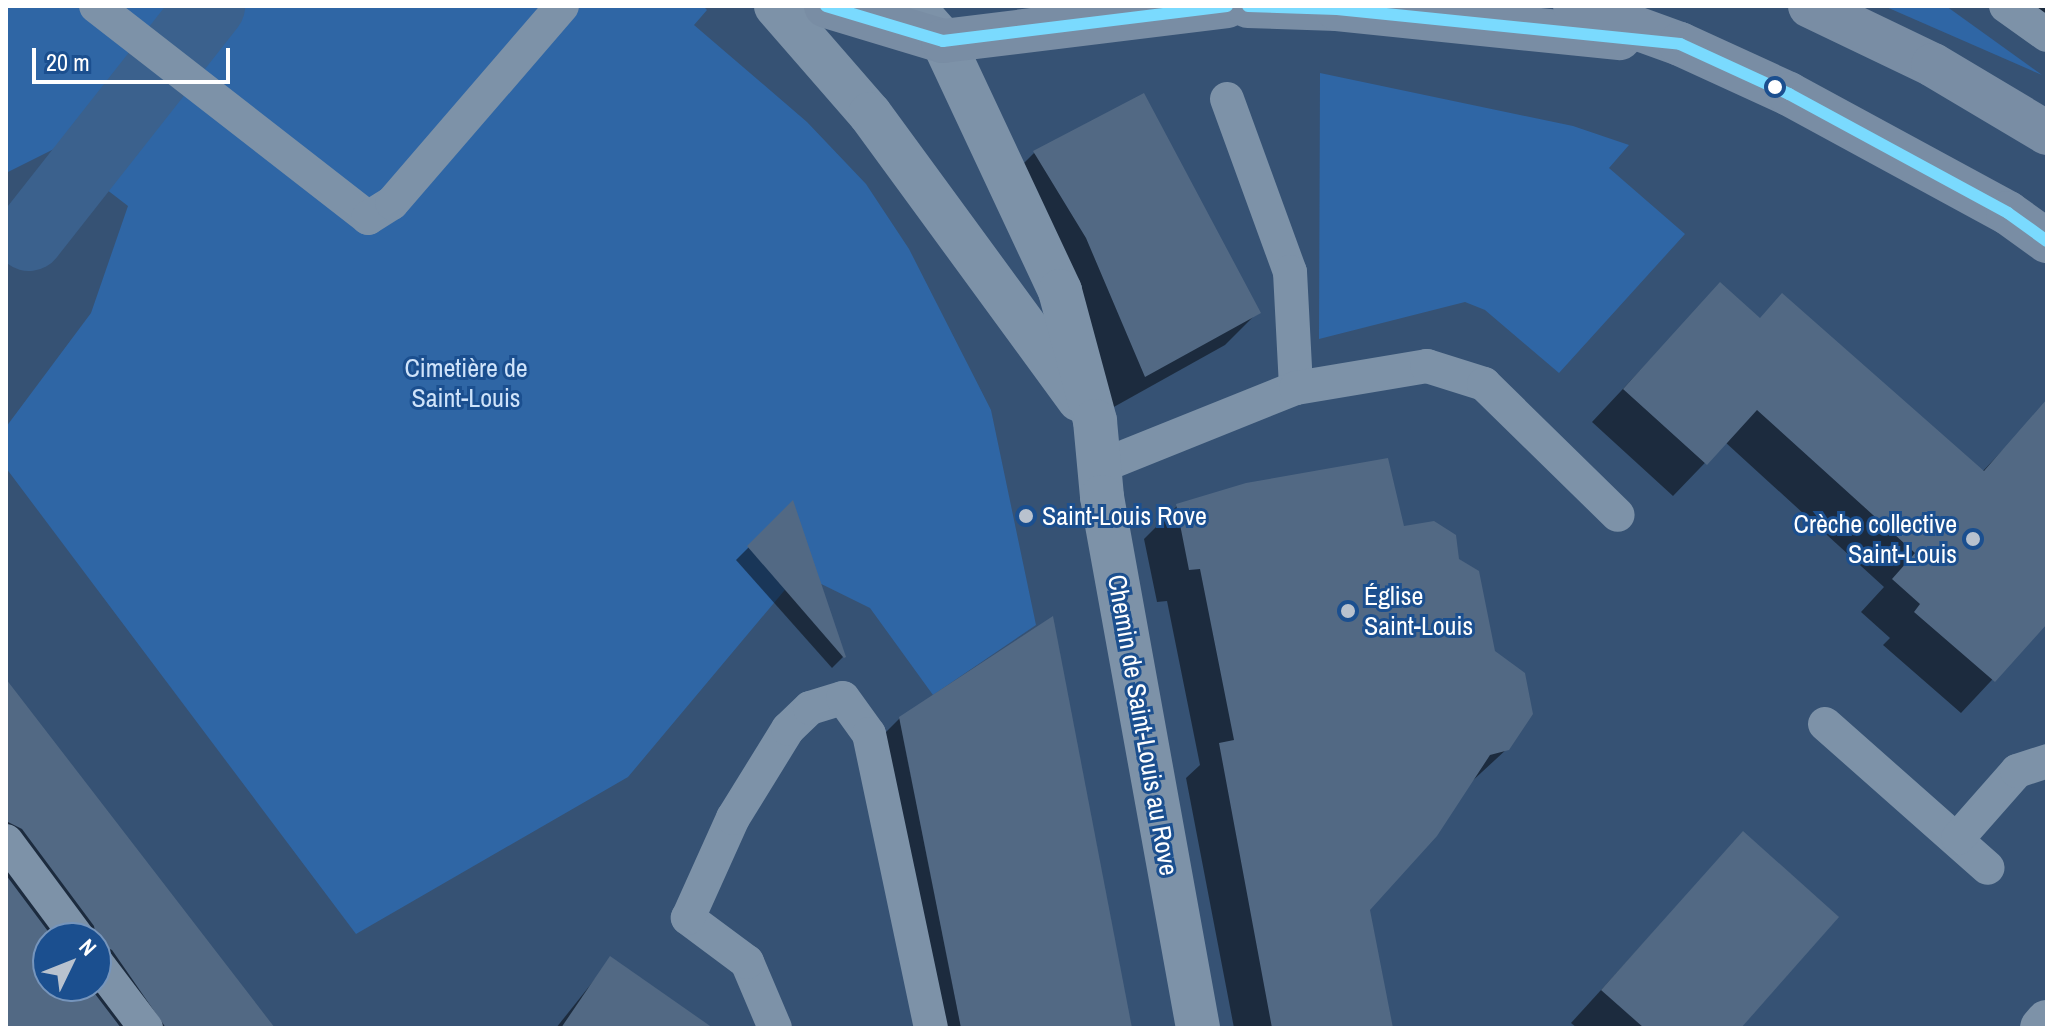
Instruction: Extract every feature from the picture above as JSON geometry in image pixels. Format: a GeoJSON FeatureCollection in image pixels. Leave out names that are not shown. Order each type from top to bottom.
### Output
{"type":"FeatureCollection","features":[{"type":"Feature","properties":{"kind":"main road"},"geometry":{"type":"LineString","coordinates":[[826,6],[943,41],[1227,6]]}},
{"type":"Feature","properties":{"kind":"main road"},"geometry":{"type":"LineString","coordinates":[[1248,6],[1337,9],[1680,44]]}},
{"type":"Feature","properties":{"kind":"main road"},"geometry":{"type":"LineString","coordinates":[[1575,6],[1680,44],[1789,94],[2008,213],[2047,241]]}},
{"type":"Feature","properties":{"kind":"main road"},"geometry":{"type":"LineString","coordinates":[[1810,6],[1933,65],[2047,133]]}},
{"type":"Feature","properties":{"kind":"street"},"geometry":{"type":"LineString","coordinates":[[776,6],[870,114],[1095,421]]}},
{"type":"Feature","properties":{"kind":"street","name":"Chemin de Saint-Louis au Rove"},"geometry":{"type":"LineString","coordinates":[[912,6],[943,41],[1060,291],[1095,421],[1099,467],[1198,1028]]}},
{"type":"Feature","properties":{"kind":"street"},"geometry":{"type":"LineString","coordinates":[[2042,1028],[2047,1022]]}},
{"type":"Feature","properties":{"kind":"lane"},"geometry":{"type":"LineString","coordinates":[[96,6],[368,218],[392,203],[562,6]]}},
{"type":"Feature","properties":{"kind":"lane"},"geometry":{"type":"LineString","coordinates":[[2006,6],[2047,35]]}},
{"type":"Feature","properties":{"kind":"lane"},"geometry":{"type":"LineString","coordinates":[[1227,99],[1290,272],[1296,388]]}},
{"type":"Feature","properties":{"kind":"lane"},"geometry":{"type":"LineString","coordinates":[[1099,467],[1296,388],[1427,366],[1484,384],[1618,515]]}},
{"type":"Feature","properties":{"kind":"lane"},"geometry":{"type":"LineString","coordinates":[[775,1028],[747,962],[688,918],[733,818],[788,729],[810,708],[843,698],[869,734],[931,1028]]}},
{"type":"Feature","properties":{"kind":"lane"},"geometry":{"type":"LineString","coordinates":[[1825,724],[1958,838],[1988,868]]}},
{"type":"Feature","properties":{"kind":"lane"},"geometry":{"type":"LineString","coordinates":[[1958,838],[2017,771],[2047,761]]}},
{"type":"Feature","properties":{"kind":"lane"},"geometry":{"type":"LineString","coordinates":[[6,841],[66,922]]}},
{"type":"Feature","properties":{"kind":"lane"},"geometry":{"type":"LineString","coordinates":[[112,983],[146,1028]]}},
{"type":"Feature","properties":{"kind":"green space","name":"Cimetière de Saint-Louis"},"geometry":{"type":"Polygon","coordinates":[[[6,6],[703,6],[707,10],[694,25],[807,122],[866,184],[909,249],[991,410],[1036,625],[933,695],[870,608],[799,573],[628,777],[356,934],[6,468],[6,427],[91,313],[128,206],[54,149],[6,173],[6,6]]]}},
{"type":"Feature","properties":{"kind":"green space"},"geometry":{"type":"Polygon","coordinates":[[[1884,6],[1946,6],[2042,75],[1884,6]]]}},
{"type":"Feature","properties":{"kind":"green space"},"geometry":{"type":"Polygon","coordinates":[[[1320,73],[1573,126],[1629,145],[1609,168],[1685,234],[1559,373],[1485,310],[1465,302],[1319,339],[1320,73]]]}},
{"type":"Feature","properties":{"kind":"building"},"geometry":{"type":"Polygon","coordinates":[[[1144,93],[1261,313],[1145,377],[1086,238],[1033,151],[1144,93]]]}},
{"type":"Feature","properties":{"kind":"building"},"geometry":{"type":"Polygon","coordinates":[[[1720,282],[1760,318],[1782,293],[1984,471],[2047,399],[2047,624],[1995,682],[1914,612],[1920,604],[1892,579],[1915,553],[1757,410],[1707,465],[1623,389],[1720,282]]]}},
{"type":"Feature","properties":{"kind":"building"},"geometry":{"type":"Polygon","coordinates":[[[1388,458],[1404,526],[1434,521],[1456,535],[1459,559],[1479,571],[1495,651],[1525,673],[1533,714],[1509,750],[1490,755],[1437,836],[1370,910],[1393,1028],[1272,1028],[1219,743],[1234,740],[1200,569],[1189,570],[1176,504],[1246,483],[1388,458]]]}},
{"type":"Feature","properties":{"kind":"building"},"geometry":{"type":"Polygon","coordinates":[[[793,500],[846,657],[844,658],[747,546],[793,500]]]}},
{"type":"Feature","properties":{"kind":"building"},"geometry":{"type":"Polygon","coordinates":[[[1053,616],[1132,1028],[961,1028],[899,717],[1053,616]]]}},
{"type":"Feature","properties":{"kind":"building"},"geometry":{"type":"Polygon","coordinates":[[[6,679],[275,1028],[166,1028],[112,950],[112,922],[91,922],[22,829],[6,821],[6,679]]]}},
{"type":"Feature","properties":{"kind":"building"},"geometry":{"type":"Polygon","coordinates":[[[1743,831],[1839,917],[1741,1028],[1644,1028],[1601,990],[1743,831]]]}},
{"type":"Feature","properties":{"kind":"building"},"geometry":{"type":"Polygon","coordinates":[[[6,875],[41,922],[32,922],[32,1002],[101,1002],[121,1028],[6,1028],[6,875]]]}},
{"type":"Feature","properties":{"kind":"building"},"geometry":{"type":"Polygon","coordinates":[[[610,956],[713,1028],[561,1028],[610,956]]]}},
{"type":"Feature","properties":{"kind":"waterway"},"geometry":{"type":"LineString","coordinates":[[29,236],[210,6]]}},
{"type":"Feature","properties":{"kind":"transit line"},"geometry":{"type":"LineString","coordinates":[[826,6],[943,41],[1227,6]]}},
{"type":"Feature","properties":{"kind":"transit line"},"geometry":{"type":"LineString","coordinates":[[1248,6],[1337,9],[1680,44],[1789,94],[2008,213],[2047,241]]}},
{"type":"Feature","properties":{"kind":"place","name":"Saint-Louis Rove"},"geometry":{"type":"Point","coordinates":[1026,516]}},
{"type":"Feature","properties":{"kind":"place","name":"Crèche collective Saint-Louis"},"geometry":{"type":"Point","coordinates":[1973,539]}},
{"type":"Feature","properties":{"kind":"place","name":"Église Saint-Louis"},"geometry":{"type":"Point","coordinates":[1348,611]}}]}
